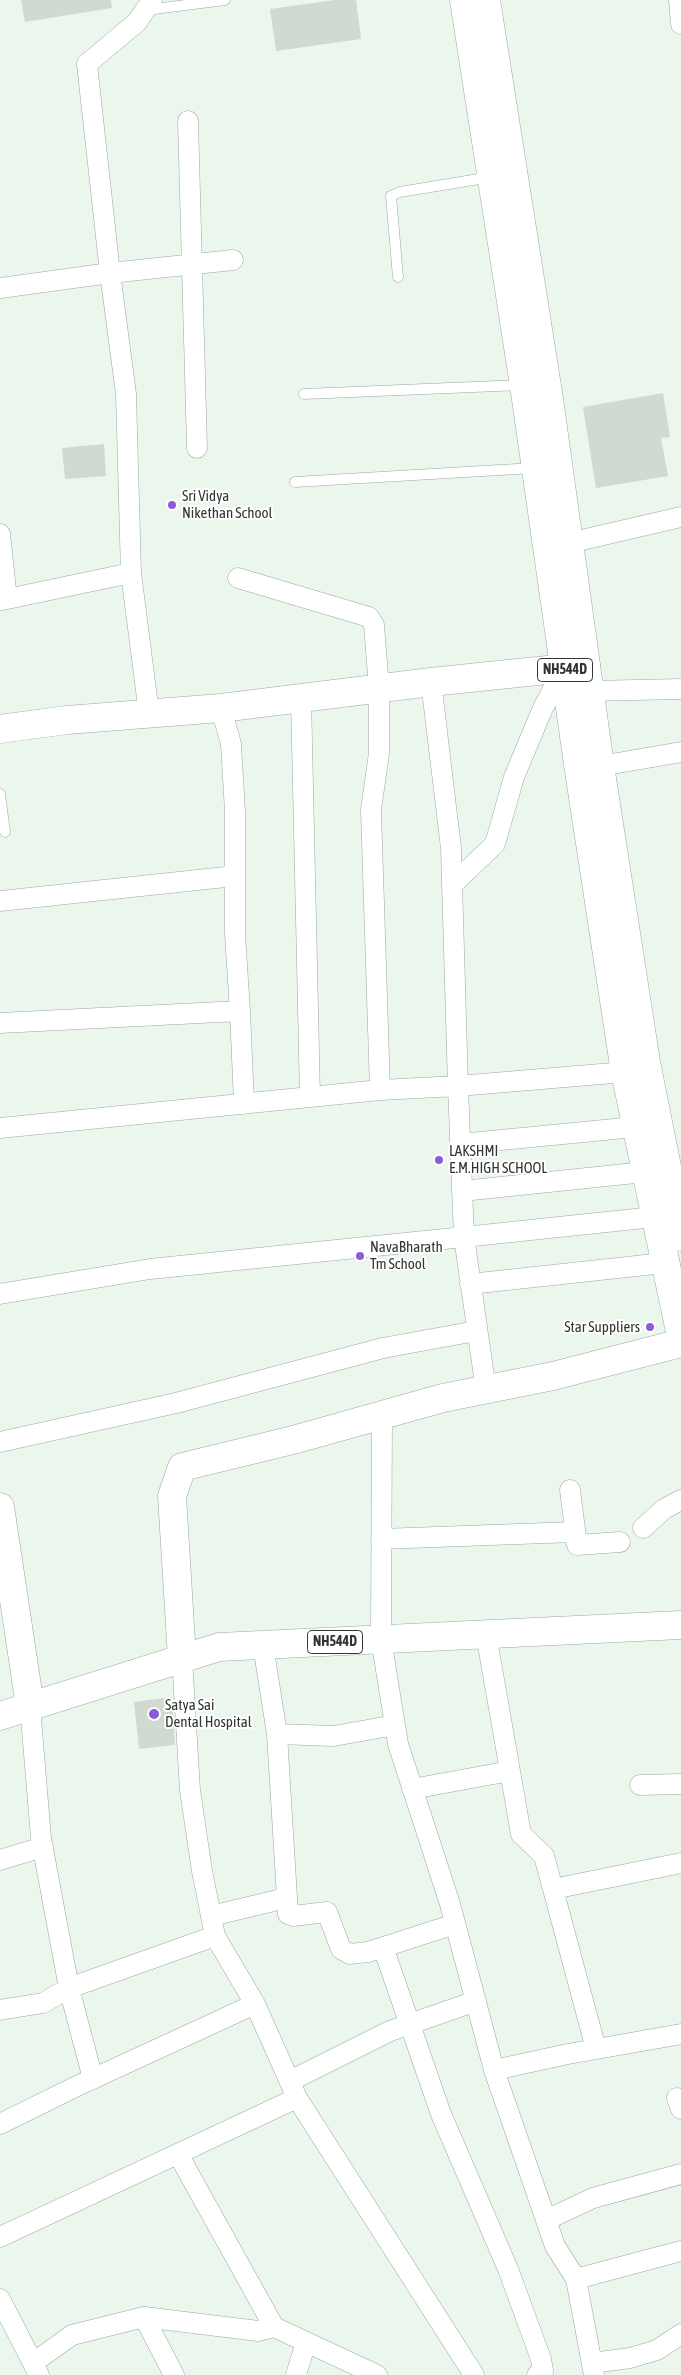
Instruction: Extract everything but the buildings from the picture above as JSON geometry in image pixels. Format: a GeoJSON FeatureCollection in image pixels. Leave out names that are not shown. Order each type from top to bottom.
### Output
{"type":"FeatureCollection","features":[{"type":"Feature","properties":{"kind":"main road","name":"NH544D"},"geometry":{"type":"LineString","coordinates":[[464,0],[491,177],[533,396],[569,543],[580,675],[624,1072],[681,1336]]}},
{"type":"Feature","properties":{"kind":"main road","name":"NH544D"},"geometry":{"type":"LineString","coordinates":[[486,0],[533,396],[536,468],[600,766],[646,1062],[681,1237]]}},
{"type":"Feature","properties":{"kind":"main road"},"geometry":{"type":"LineString","coordinates":[[0,729],[67,720],[221,708],[431,682],[580,675]]}},
{"type":"Feature","properties":{"kind":"main road"},"geometry":{"type":"LineString","coordinates":[[182,1658],[172,1496],[182,1467],[294,1440],[382,1414],[554,1376],[681,1343]]}},
{"type":"Feature","properties":{"kind":"main road"},"geometry":{"type":"LineString","coordinates":[[0,1507],[5,1575],[30,1706]]}},
{"type":"Feature","properties":{"kind":"main road","name":"NH544D"},"geometry":{"type":"LineString","coordinates":[[0,1716],[219,1647],[681,1625]]}},
{"type":"Feature","properties":{"kind":"street"},"geometry":{"type":"LineString","coordinates":[[679,0],[681,24]]}},
{"type":"Feature","properties":{"kind":"street"},"geometry":{"type":"LineString","coordinates":[[149,5],[136,22],[87,64],[110,273],[126,394],[131,573],[149,714]]}},
{"type":"Feature","properties":{"kind":"street"},"geometry":{"type":"LineString","coordinates":[[188,121],[197,448]]}},
{"type":"Feature","properties":{"kind":"street"},"geometry":{"type":"LineString","coordinates":[[0,288],[110,273],[233,260]]}},
{"type":"Feature","properties":{"kind":"street"},"geometry":{"type":"LineString","coordinates":[[569,543],[681,517]]}},
{"type":"Feature","properties":{"kind":"street"},"geometry":{"type":"LineString","coordinates":[[0,534],[3,599],[131,573]]}},
{"type":"Feature","properties":{"kind":"street"},"geometry":{"type":"LineString","coordinates":[[238,578],[369,616],[374,625],[379,688],[379,753],[371,810],[380,1090]]}},
{"type":"Feature","properties":{"kind":"street"},"geometry":{"type":"LineString","coordinates":[[452,885],[495,844],[514,776],[543,708],[580,675],[681,689]]}},
{"type":"Feature","properties":{"kind":"street"},"geometry":{"type":"LineString","coordinates":[[431,682],[451,848],[464,1237],[476,1331],[486,1390]]}},
{"type":"Feature","properties":{"kind":"street"},"geometry":{"type":"LineString","coordinates":[[301,698],[310,1096]]}},
{"type":"Feature","properties":{"kind":"street"},"geometry":{"type":"LineString","coordinates":[[221,708],[231,744],[235,812],[235,934],[244,1104]]}},
{"type":"Feature","properties":{"kind":"street"},"geometry":{"type":"LineString","coordinates":[[600,766],[681,752]]}},
{"type":"Feature","properties":{"kind":"street"},"geometry":{"type":"LineString","coordinates":[[0,901],[235,876]]}},
{"type":"Feature","properties":{"kind":"street"},"geometry":{"type":"LineString","coordinates":[[0,1023],[240,1011]]}},
{"type":"Feature","properties":{"kind":"street"},"geometry":{"type":"LineString","coordinates":[[0,1128],[310,1096],[624,1072]]}},
{"type":"Feature","properties":{"kind":"street"},"geometry":{"type":"LineString","coordinates":[[460,1144],[635,1127]]}},
{"type":"Feature","properties":{"kind":"street"},"geometry":{"type":"LineString","coordinates":[[462,1191],[645,1172]]}},
{"type":"Feature","properties":{"kind":"street"},"geometry":{"type":"LineString","coordinates":[[0,1294],[150,1269],[654,1217]]}},
{"type":"Feature","properties":{"kind":"street"},"geometry":{"type":"LineString","coordinates":[[470,1284],[664,1263]]}},
{"type":"Feature","properties":{"kind":"street"},"geometry":{"type":"LineString","coordinates":[[0,1442],[176,1403],[384,1348],[476,1331]]}},
{"type":"Feature","properties":{"kind":"street"},"geometry":{"type":"LineString","coordinates":[[382,1414],[381,1639],[398,1744],[455,1924],[494,2070],[555,2246],[576,2279],[593,2369],[657,2350],[681,2334]]}},
{"type":"Feature","properties":{"kind":"street"},"geometry":{"type":"LineString","coordinates":[[570,1490],[574,1532],[578,1546],[620,1542]]}},
{"type":"Feature","properties":{"kind":"street"},"geometry":{"type":"LineString","coordinates":[[644,1528],[664,1509],[681,1500]]}},
{"type":"Feature","properties":{"kind":"street"},"geometry":{"type":"LineString","coordinates":[[381,1539],[574,1532]]}},
{"type":"Feature","properties":{"kind":"street"},"geometry":{"type":"LineString","coordinates":[[486,1634],[521,1834],[544,1856],[596,2049]]}},
{"type":"Feature","properties":{"kind":"street"},"geometry":{"type":"LineString","coordinates":[[262,1645],[277,1734],[288,1914],[290,1916],[328,1913],[341,1949],[344,1952],[360,1953],[455,1924]]}},
{"type":"Feature","properties":{"kind":"street"},"geometry":{"type":"LineString","coordinates":[[182,1658],[190,1790],[215,1936],[255,2004],[294,2090],[474,2375]]}},
{"type":"Feature","properties":{"kind":"street"},"geometry":{"type":"LineString","coordinates":[[30,1706],[43,1847],[69,1988],[93,2079]]}},
{"type":"Feature","properties":{"kind":"street"},"geometry":{"type":"LineString","coordinates":[[277,1734],[334,1736],[395,1725]]}},
{"type":"Feature","properties":{"kind":"street"},"geometry":{"type":"LineString","coordinates":[[412,1789],[510,1771]]}},
{"type":"Feature","properties":{"kind":"street"},"geometry":{"type":"LineString","coordinates":[[640,1786],[681,1784]]}},
{"type":"Feature","properties":{"kind":"street"},"geometry":{"type":"LineString","coordinates":[[0,1860],[43,1847]]}},
{"type":"Feature","properties":{"kind":"street"},"geometry":{"type":"LineString","coordinates":[[553,1889],[681,1863]]}},
{"type":"Feature","properties":{"kind":"street"},"geometry":{"type":"LineString","coordinates":[[212,1916],[286,1898]]}},
{"type":"Feature","properties":{"kind":"street"},"geometry":{"type":"LineString","coordinates":[[0,2010],[43,2003],[69,1988],[215,1936]]}},
{"type":"Feature","properties":{"kind":"street"},"geometry":{"type":"LineString","coordinates":[[383,1947],[440,2114],[508,2269],[541,2359],[543,2371],[537,2375]]}},
{"type":"Feature","properties":{"kind":"street"},"geometry":{"type":"LineString","coordinates":[[0,2237],[178,2154],[294,2090],[390,2031],[476,2001]]}},
{"type":"Feature","properties":{"kind":"street"},"geometry":{"type":"LineString","coordinates":[[0,2124],[255,2004]]}},
{"type":"Feature","properties":{"kind":"street"},"geometry":{"type":"LineString","coordinates":[[494,2070],[681,2034]]}},
{"type":"Feature","properties":{"kind":"street"},"geometry":{"type":"LineString","coordinates":[[178,2154],[274,2327]]}},
{"type":"Feature","properties":{"kind":"street"},"geometry":{"type":"LineString","coordinates":[[546,2220],[593,2198],[681,2174]]}},
{"type":"Feature","properties":{"kind":"street"},"geometry":{"type":"LineString","coordinates":[[576,2279],[681,2252]]}},
{"type":"Feature","properties":{"kind":"street"},"geometry":{"type":"LineString","coordinates":[[0,2299],[36,2369],[72,2335],[144,2317],[249,2330],[274,2327],[377,2375]]}},
{"type":"Feature","properties":{"kind":"street"},"geometry":{"type":"LineString","coordinates":[[144,2317],[174,2375]]}},
{"type":"Feature","properties":{"kind":"street"},"geometry":{"type":"LineString","coordinates":[[296,2375],[306,2342]]}},
{"type":"Feature","properties":{"kind":"lane"},"geometry":{"type":"LineString","coordinates":[[149,5],[225,0]]}},
{"type":"Feature","properties":{"kind":"lane"},"geometry":{"type":"LineString","coordinates":[[398,278],[392,196],[400,192],[491,177]]}},
{"type":"Feature","properties":{"kind":"lane"},"geometry":{"type":"LineString","coordinates":[[304,394],[533,396]]}},
{"type":"Feature","properties":{"kind":"lane"},"geometry":{"type":"LineString","coordinates":[[295,482],[536,468]]}},
{"type":"Feature","properties":{"kind":"lane"},"geometry":{"type":"LineString","coordinates":[[0,794],[6,832]]}},
{"type":"Feature","properties":{"kind":"place","name":"Sri Vidya Nikethan School"},"geometry":{"type":"Point","coordinates":[172,505]}},
{"type":"Feature","properties":{"kind":"place","name":"LAKSHMI E.M.HIGH SCHOOL"},"geometry":{"type":"Point","coordinates":[439,1160]}},
{"type":"Feature","properties":{"kind":"place","name":"NavaBharath Tm School"},"geometry":{"type":"Point","coordinates":[360,1256]}},
{"type":"Feature","properties":{"kind":"place","name":"Star Suppliers"},"geometry":{"type":"Point","coordinates":[650,1327]}},
{"type":"Feature","properties":{"kind":"place","name":"Satya Sai Dental Hospital"},"geometry":{"type":"Point","coordinates":[154,1714]}}]}
